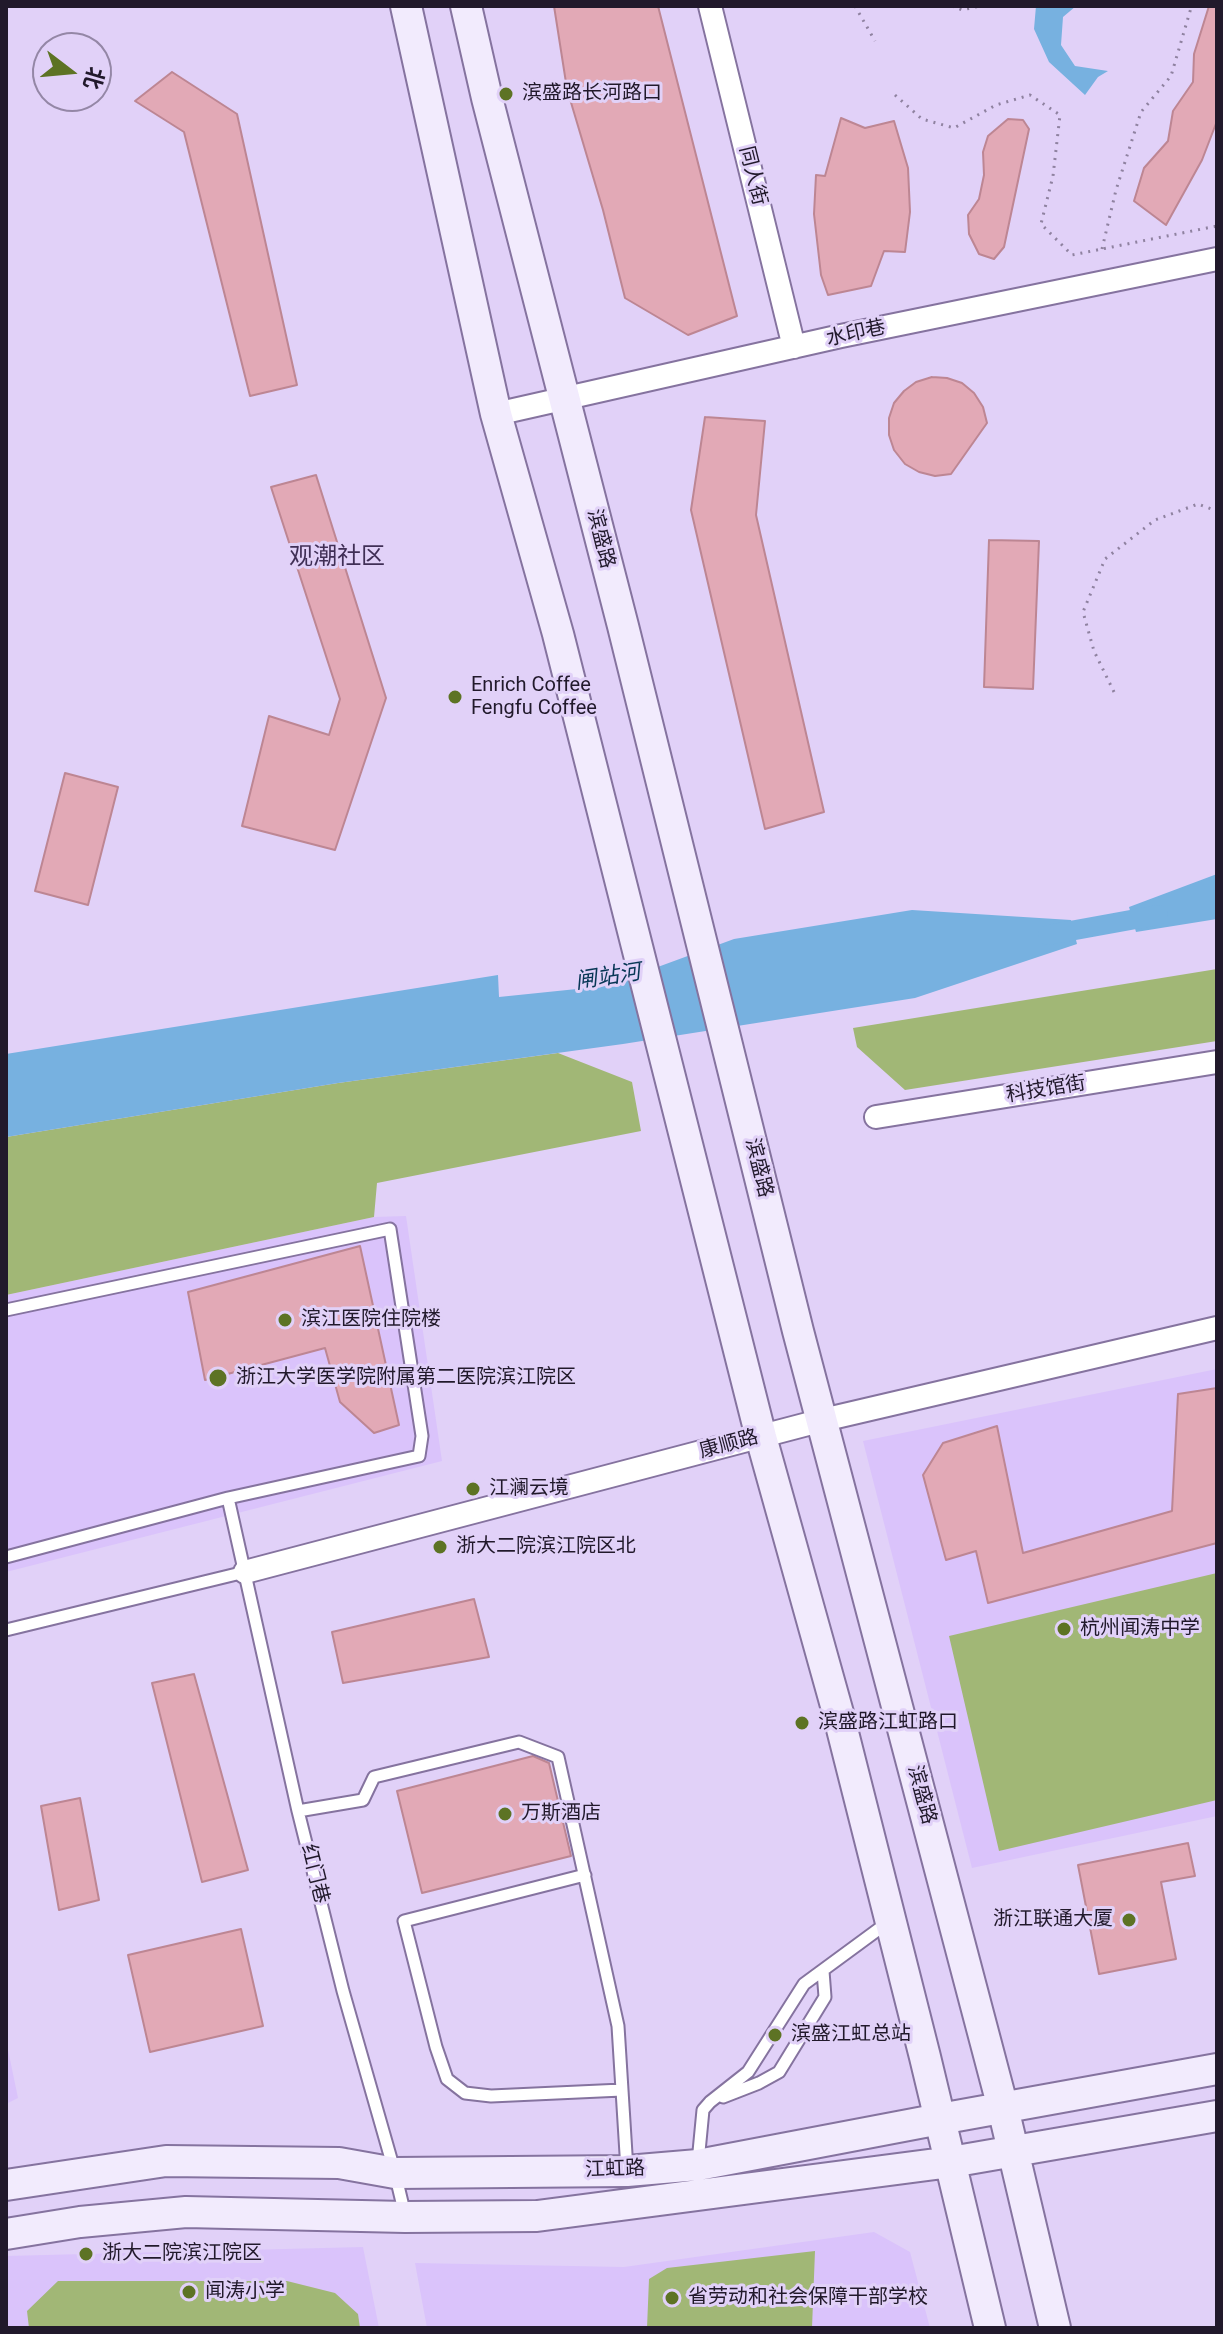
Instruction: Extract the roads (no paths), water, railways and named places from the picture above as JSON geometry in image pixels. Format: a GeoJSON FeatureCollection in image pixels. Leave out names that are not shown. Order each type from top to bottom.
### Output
{"type":"FeatureCollection","features":[{"type":"Feature","properties":{"kind":"main road"},"geometry":{"type":"LineString","coordinates":[[406,6],[496,414],[558,634],[761,1437],[838,1713],[990,2328]]}},
{"type":"Feature","properties":{"kind":"main road","name":"滨盛路"},"geometry":{"type":"LineString","coordinates":[[466,6],[798,1331],[1003,2108],[1055,2328]]}},
{"type":"Feature","properties":{"kind":"main road","name":"江虹路"},"geometry":{"type":"LineString","coordinates":[[6,2185],[166,2161],[339,2163],[395,2173],[627,2171],[698,2165],[1217,2069]]}},
{"type":"Feature","properties":{"kind":"main road","name":"江虹路"},"geometry":{"type":"LineString","coordinates":[[6,2234],[80,2222],[186,2212],[405,2217],[537,2216],[951,2162],[1217,2116]]}},
{"type":"Feature","properties":{"kind":"street","name":"同人街"},"geometry":{"type":"LineString","coordinates":[[710,6],[794,347]]}},
{"type":"Feature","properties":{"kind":"street","name":"水印巷"},"geometry":{"type":"LineString","coordinates":[[496,414],[794,347],[1217,259]]}},
{"type":"Feature","properties":{"kind":"street","name":"科技馆街"},"geometry":{"type":"LineString","coordinates":[[876,1117],[1217,1062]]}},
{"type":"Feature","properties":{"kind":"street","name":"康顺路"},"geometry":{"type":"LineString","coordinates":[[245,1572],[823,1420],[1217,1328]]}},
{"type":"Feature","properties":{"kind":"lane"},"geometry":{"type":"LineString","coordinates":[[6,1310],[390,1229],[422,1436],[419,1456],[228,1498],[6,1557]]}},
{"type":"Feature","properties":{"kind":"lane","name":"红门巷"},"geometry":{"type":"LineString","coordinates":[[228,1498],[298,1811],[405,2217]]}},
{"type":"Feature","properties":{"kind":"lane"},"geometry":{"type":"LineString","coordinates":[[6,1630],[245,1572]]}},
{"type":"Feature","properties":{"kind":"lane"},"geometry":{"type":"LineString","coordinates":[[298,1811],[363,1800],[374,1777],[519,1742],[558,1757],[618,2026],[627,2171]]}},
{"type":"Feature","properties":{"kind":"lane"},"geometry":{"type":"LineString","coordinates":[[585,1875],[404,1921],[447,2079],[465,2093],[491,2096],[622,2090]]}},
{"type":"Feature","properties":{"kind":"lane"},"geometry":{"type":"LineString","coordinates":[[698,2165],[703,2110],[748,2072],[804,1984],[891,1920]]}},
{"type":"Feature","properties":{"kind":"lane"},"geometry":{"type":"LineString","coordinates":[[710,2102],[779,2072],[825,1997],[823,1971]]}},
{"type":"Feature","properties":{"kind":"water"},"geometry":{"type":"Polygon","coordinates":[[[1036,6],[1076,6],[1063,17],[1061,45],[1075,66],[1108,71],[1098,77],[1085,95],[1049,62],[1034,29],[1036,6]]]}},
{"type":"Feature","properties":{"kind":"water"},"geometry":{"type":"Polygon","coordinates":[[[1217,874],[1217,919],[1136,932],[1129,907],[1217,874]]]}},
{"type":"Feature","properties":{"kind":"water"},"geometry":{"type":"Polygon","coordinates":[[[912,910],[1071,920],[1077,944],[915,998],[623,1044],[338,1083],[6,1137],[6,1054],[498,975],[499,997],[606,986],[734,939],[912,910]]]}},
{"type":"Feature","properties":{"kind":"waterway","name":"闸站河"},"geometry":{"type":"LineString","coordinates":[[1048,935],[1158,915]]}},
{"type":"Feature","properties":{"kind":"place","name":"滨盛路长河路口"},"geometry":{"type":"Point","coordinates":[506,94]}},
{"type":"Feature","properties":{"kind":"place","name":"Enrich Coffee Fengfu Coffee"},"geometry":{"type":"Point","coordinates":[455,697]}},
{"type":"Feature","properties":{"kind":"place","name":"滨江医院住院楼"},"geometry":{"type":"Point","coordinates":[285,1320]}},
{"type":"Feature","properties":{"kind":"place","name":"浙江大学医学院附属第二医院滨江院区"},"geometry":{"type":"Point","coordinates":[218,1378]}},
{"type":"Feature","properties":{"kind":"place","name":"江澜云境"},"geometry":{"type":"Point","coordinates":[473,1489]}},
{"type":"Feature","properties":{"kind":"place","name":"浙大二院滨江院区北"},"geometry":{"type":"Point","coordinates":[440,1547]}},
{"type":"Feature","properties":{"kind":"place","name":"杭州闻涛中学"},"geometry":{"type":"Point","coordinates":[1064,1629]}},
{"type":"Feature","properties":{"kind":"place","name":"滨盛路江虹路口"},"geometry":{"type":"Point","coordinates":[802,1723]}},
{"type":"Feature","properties":{"kind":"place","name":"万斯酒店"},"geometry":{"type":"Point","coordinates":[505,1814]}},
{"type":"Feature","properties":{"kind":"place","name":"浙江联通大厦"},"geometry":{"type":"Point","coordinates":[1129,1920]}},
{"type":"Feature","properties":{"kind":"place","name":"滨盛江虹总站"},"geometry":{"type":"Point","coordinates":[775,2035]}},
{"type":"Feature","properties":{"kind":"place","name":"浙大二院滨江院区"},"geometry":{"type":"Point","coordinates":[86,2254]}},
{"type":"Feature","properties":{"kind":"place","name":"闻涛小学"},"geometry":{"type":"Point","coordinates":[189,2292]}},
{"type":"Feature","properties":{"kind":"place","name":"省劳动和社会保障干部学校"},"geometry":{"type":"Point","coordinates":[672,2298]}},
{"type":"Feature","properties":{"kind":"district","name":"观潮社区"},"geometry":{"type":"Point","coordinates":[337,558]}}]}
